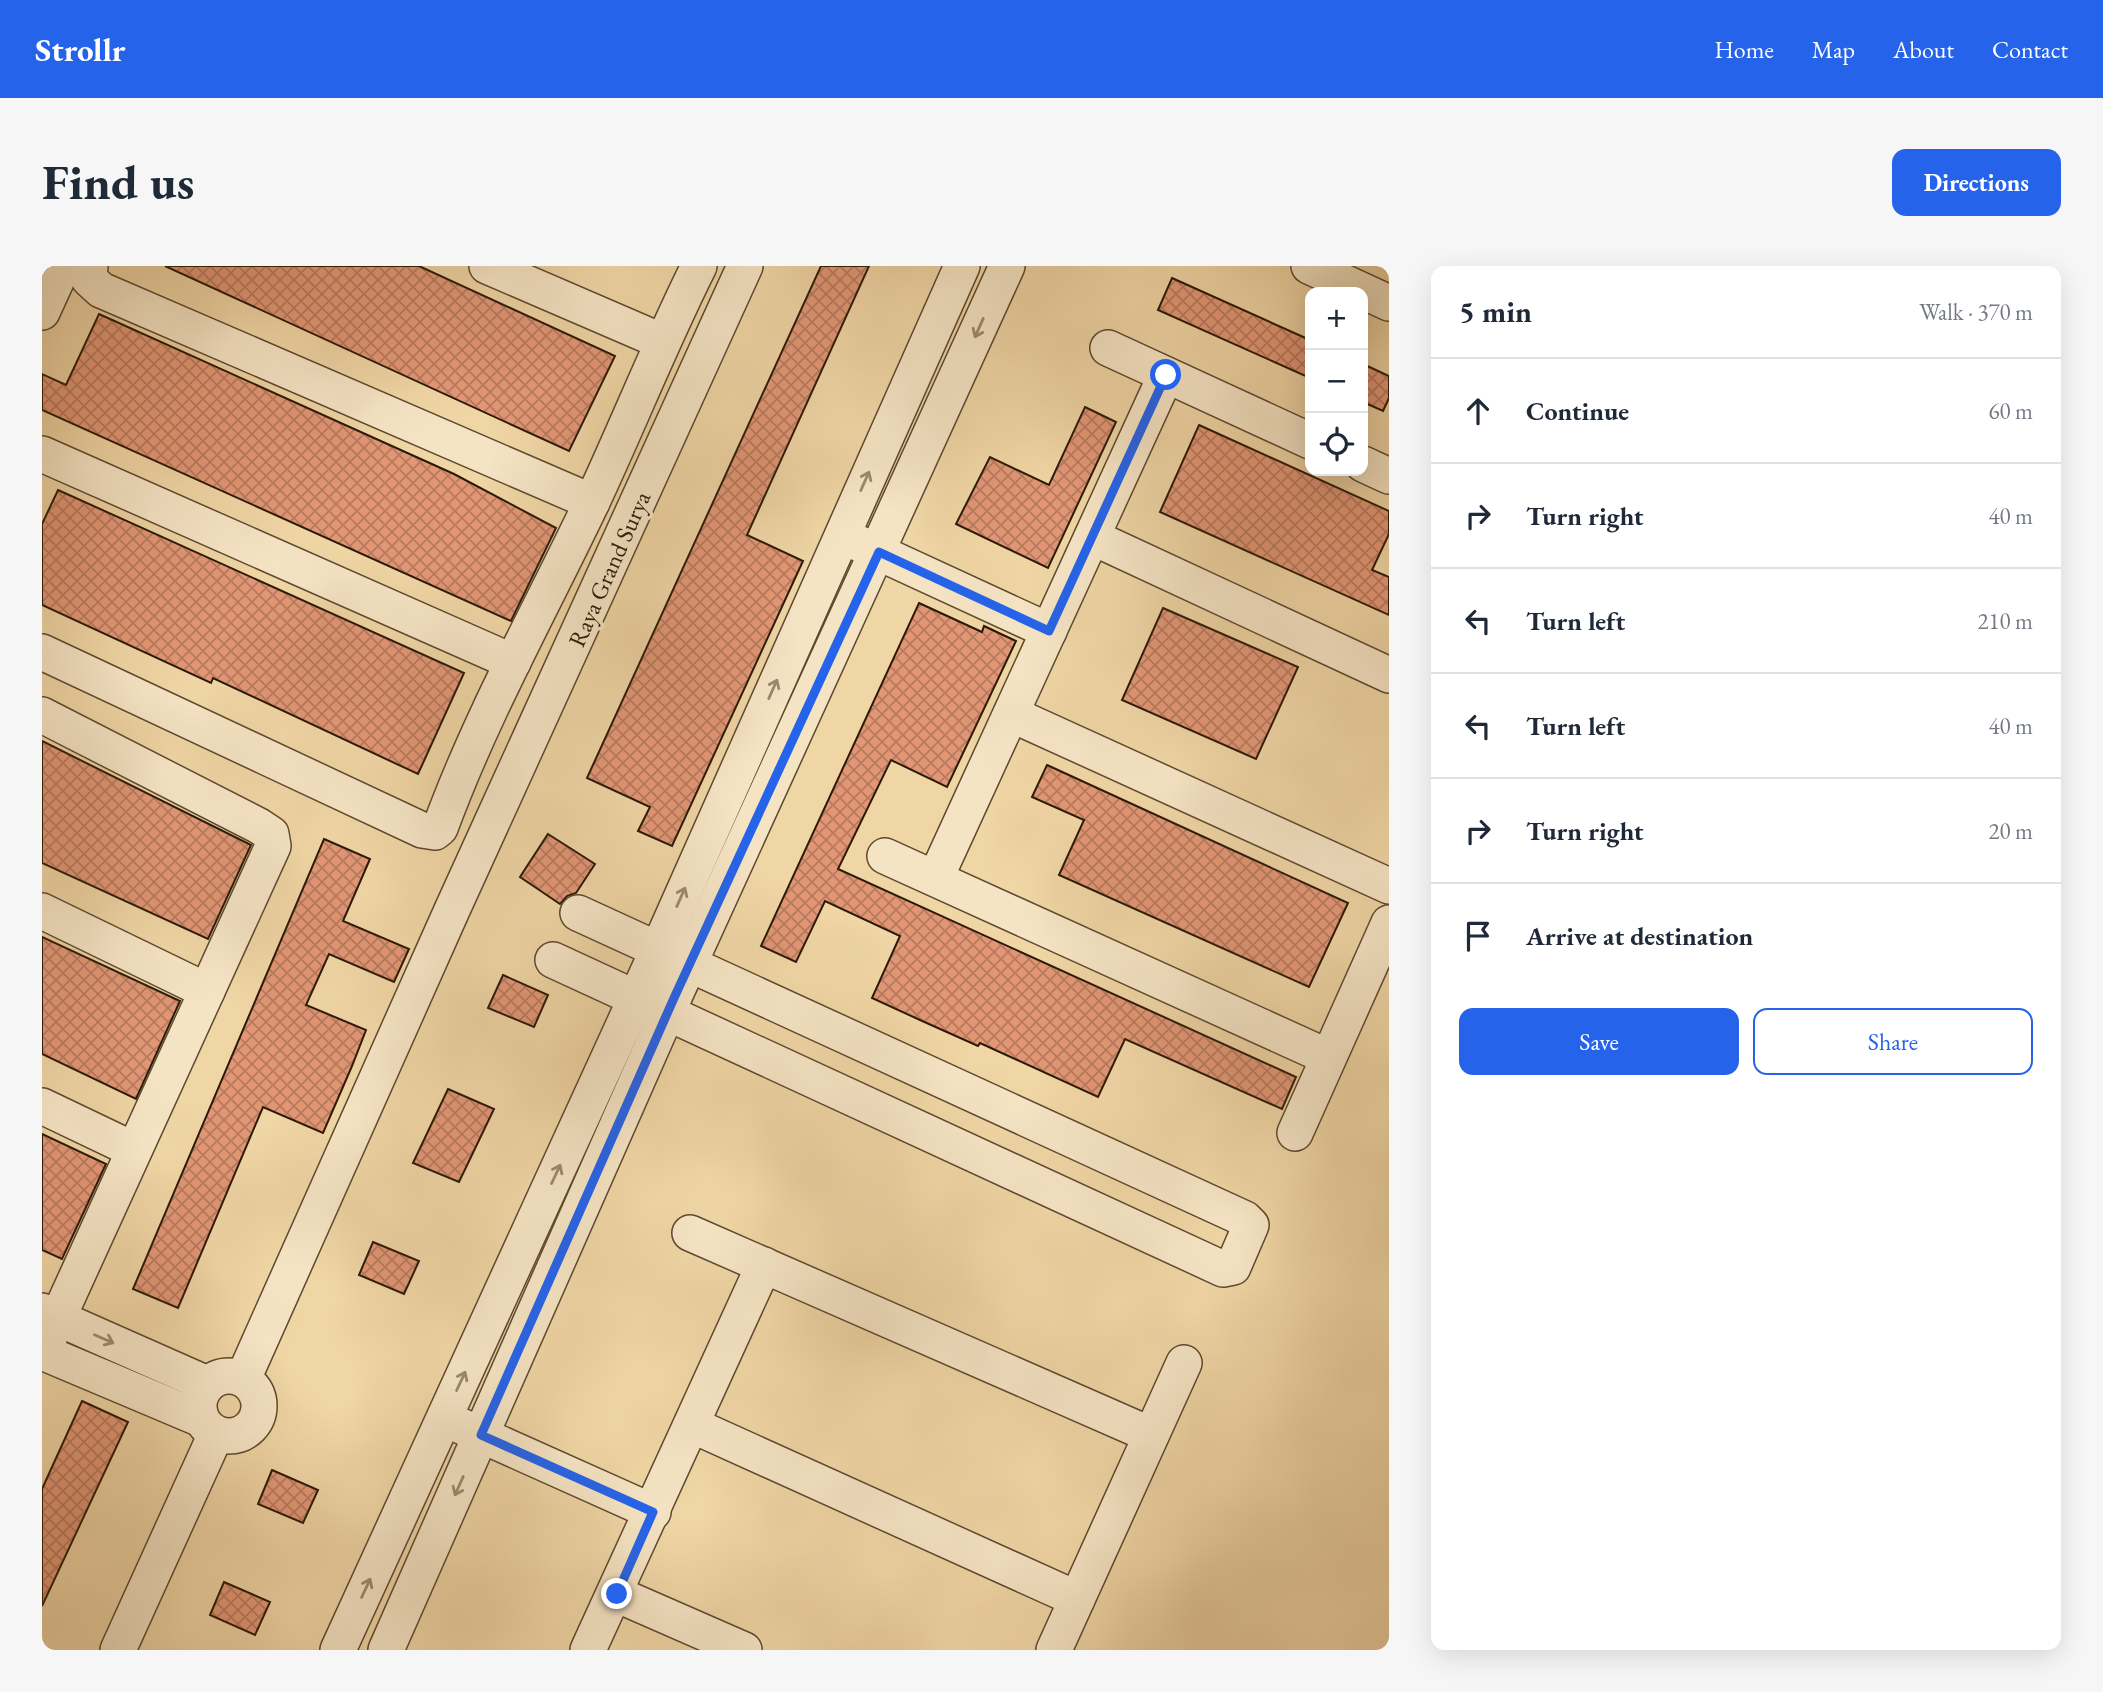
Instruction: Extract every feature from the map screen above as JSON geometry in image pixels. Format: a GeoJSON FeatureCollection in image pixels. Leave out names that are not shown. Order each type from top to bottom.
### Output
{"type":"FeatureCollection","features":[{"type":"Feature","properties":{"kind":"street"},"geometry":{"type":"LineString","coordinates":[[43,306],[63,266]]}},
{"type":"Feature","properties":{"kind":"street"},"geometry":{"type":"LineString","coordinates":[[90,266],[89,279],[102,290],[592,502]]}},
{"type":"Feature","properties":{"kind":"street"},"geometry":{"type":"LineString","coordinates":[[487,266],[661,341]]}},
{"type":"Feature","properties":{"kind":"street"},"geometry":{"type":"LineString","coordinates":[[42,653],[429,833],[440,828],[513,662],[592,502],[661,341],[699,266]]}},
{"type":"Feature","properties":{"kind":"street","name":"Raya Grand Surya"},"geometry":{"type":"LineString","coordinates":[[243,1379],[452,910],[745,266]]}},
{"type":"Feature","properties":{"kind":"street"},"geometry":{"type":"LineString","coordinates":[[338,1650],[648,973],[840,534],[962,266]]}},
{"type":"Feature","properties":{"kind":"street"},"geometry":{"type":"LineString","coordinates":[[386,1650],[679,987],[1007,266]]}},
{"type":"Feature","properties":{"kind":"street"},"geometry":{"type":"LineString","coordinates":[[1309,266],[1389,303]]}},
{"type":"Feature","properties":{"kind":"street"},"geometry":{"type":"LineString","coordinates":[[1108,348],[1305,439]]}},
{"type":"Feature","properties":{"kind":"street"},"geometry":{"type":"LineString","coordinates":[[936,877],[1166,375]]}},
{"type":"Feature","properties":{"kind":"street"},"geometry":{"type":"LineString","coordinates":[[42,454],[513,662]]}},
{"type":"Feature","properties":{"kind":"street"},"geometry":{"type":"LineString","coordinates":[[1368,466],[1389,476]]}},
{"type":"Feature","properties":{"kind":"street"},"geometry":{"type":"LineString","coordinates":[[840,534],[1049,631]]}},
{"type":"Feature","properties":{"kind":"street"},"geometry":{"type":"LineString","coordinates":[[1092,537],[1389,675]]}},
{"type":"Feature","properties":{"kind":"street"},"geometry":{"type":"LineString","coordinates":[[1011,714],[1389,886]]}},
{"type":"Feature","properties":{"kind":"street"},"geometry":{"type":"LineString","coordinates":[[42,715],[271,834],[270,856],[134,1150],[50,1315],[42,1352],[209,1426],[239,1435],[257,1419],[258,1396],[243,1379],[224,1376],[207,1384],[198,1400],[209,1426],[118,1650]]}},
{"type":"Feature","properties":{"kind":"street"},"geometry":{"type":"LineString","coordinates":[[885,856],[1328,1057]]}},
{"type":"Feature","properties":{"kind":"street"},"geometry":{"type":"LineString","coordinates":[[42,911],[206,991]]}},
{"type":"Feature","properties":{"kind":"street"},"geometry":{"type":"LineString","coordinates":[[553,960],[648,973],[1223,1269],[1233,1266],[1250,1232],[1251,1225],[1245,1219],[648,973],[578,913]]}},
{"type":"Feature","properties":{"kind":"street"},"geometry":{"type":"LineString","coordinates":[[1294,1133],[1389,923]]}},
{"type":"Feature","properties":{"kind":"street"},"geometry":{"type":"LineString","coordinates":[[42,1106],[134,1150]]}},
{"type":"Feature","properties":{"kind":"street"},"geometry":{"type":"LineString","coordinates":[[690,1233],[1151,1436]]}},
{"type":"Feature","properties":{"kind":"street"},"geometry":{"type":"LineString","coordinates":[[588,1650],[617,1594],[764,1265]]}},
{"type":"Feature","properties":{"kind":"street"},"geometry":{"type":"LineString","coordinates":[[50,1315],[207,1384]]}},
{"type":"Feature","properties":{"kind":"street"},"geometry":{"type":"LineString","coordinates":[[1054,1650],[1184,1363]]}},
{"type":"Feature","properties":{"kind":"street"},"geometry":{"type":"LineString","coordinates":[[444,1418],[653,1512]]}},
{"type":"Feature","properties":{"kind":"street"},"geometry":{"type":"LineString","coordinates":[[692,1425],[1077,1599]]}},
{"type":"Feature","properties":{"kind":"street"},"geometry":{"type":"LineString","coordinates":[[617,1594],[744,1650]]}},
{"type":"Feature","properties":{"kind":"building"},"geometry":{"type":"Polygon","coordinates":[[[165,266],[419,266],[615,356],[569,451],[165,266]]]}},
{"type":"Feature","properties":{"kind":"building"},"geometry":{"type":"Polygon","coordinates":[[[821,266],[869,266],[747,535],[803,561],[672,846],[638,831],[650,807],[587,778],[821,266]]]}},
{"type":"Feature","properties":{"kind":"building"},"geometry":{"type":"Polygon","coordinates":[[[1172,278],[1305,338],[1305,376],[1158,310],[1172,278]]]}},
{"type":"Feature","properties":{"kind":"building"},"geometry":{"type":"Polygon","coordinates":[[[99,314],[454,474],[556,528],[511,621],[42,410],[42,374],[66,385],[99,314]]]}},
{"type":"Feature","properties":{"kind":"building"},"geometry":{"type":"Polygon","coordinates":[[[1368,366],[1389,376],[1389,398],[1383,411],[1368,404],[1368,366]]]}},
{"type":"Feature","properties":{"kind":"building"},"geometry":{"type":"Polygon","coordinates":[[[1085,407],[1116,422],[1048,568],[956,524],[990,457],[1049,485],[1085,407]]]}},
{"type":"Feature","properties":{"kind":"building"},"geometry":{"type":"Polygon","coordinates":[[[1199,425],[1305,473],[1305,476],[1312,476],[1389,511],[1389,534],[1372,570],[1389,577],[1389,615],[1160,512],[1199,425]]]}},
{"type":"Feature","properties":{"kind":"building"},"geometry":{"type":"Polygon","coordinates":[[[58,490],[464,673],[418,774],[213,678],[211,683],[42,605],[42,524],[58,490]]]}},
{"type":"Feature","properties":{"kind":"building"},"geometry":{"type":"Polygon","coordinates":[[[919,603],[982,632],[984,626],[1016,641],[947,787],[891,760],[838,869],[1296,1077],[1282,1109],[1125,1039],[1098,1097],[980,1043],[978,1046],[920,1020],[872,998],[900,936],[825,901],[796,962],[761,946],[919,603]]]}},
{"type":"Feature","properties":{"kind":"building"},"geometry":{"type":"Polygon","coordinates":[[[1163,608],[1298,667],[1256,759],[1122,700],[1163,608]]]}},
{"type":"Feature","properties":{"kind":"building"},"geometry":{"type":"Polygon","coordinates":[[[42,741],[251,845],[208,939],[42,863],[42,741]]]}},
{"type":"Feature","properties":{"kind":"building"},"geometry":{"type":"Polygon","coordinates":[[[1047,765],[1348,903],[1309,987],[1059,875],[1084,820],[1032,797],[1047,765]]]}},
{"type":"Feature","properties":{"kind":"building"},"geometry":{"type":"Polygon","coordinates":[[[548,834],[595,864],[576,893],[567,896],[560,904],[520,877],[548,834]]]}},
{"type":"Feature","properties":{"kind":"building"},"geometry":{"type":"Polygon","coordinates":[[[324,839],[370,859],[343,921],[409,949],[394,982],[329,954],[306,1005],[366,1030],[352,1066],[323,1133],[263,1107],[178,1308],[133,1289],[324,839]]]}},
{"type":"Feature","properties":{"kind":"building"},"geometry":{"type":"Polygon","coordinates":[[[42,937],[180,1001],[136,1099],[42,1054],[42,937]]]}},
{"type":"Feature","properties":{"kind":"building"},"geometry":{"type":"Polygon","coordinates":[[[503,975],[548,995],[534,1027],[488,1008],[503,975]]]}},
{"type":"Feature","properties":{"kind":"building"},"geometry":{"type":"Polygon","coordinates":[[[448,1089],[494,1109],[459,1182],[413,1163],[448,1089]]]}},
{"type":"Feature","properties":{"kind":"building"},"geometry":{"type":"Polygon","coordinates":[[[42,1134],[106,1164],[62,1259],[42,1250],[42,1134]]]}},
{"type":"Feature","properties":{"kind":"building"},"geometry":{"type":"Polygon","coordinates":[[[373,1242],[419,1261],[404,1294],[359,1275],[373,1242]]]}},
{"type":"Feature","properties":{"kind":"building"},"geometry":{"type":"Polygon","coordinates":[[[82,1401],[128,1422],[42,1606],[42,1489],[82,1401]]]}},
{"type":"Feature","properties":{"kind":"building"},"geometry":{"type":"Polygon","coordinates":[[[272,1470],[318,1490],[303,1523],[258,1504],[272,1470]]]}},
{"type":"Feature","properties":{"kind":"building"},"geometry":{"type":"Polygon","coordinates":[[[224,1582],[270,1602],[255,1635],[210,1615],[224,1582]]]}},
{"type":"Feature","properties":{"kind":"route"},"geometry":{"type":"LineString","coordinates":[[617,1594],[653,1512],[481,1435],[674,998],[879,552],[1049,631],[1166,375]]}}]}
